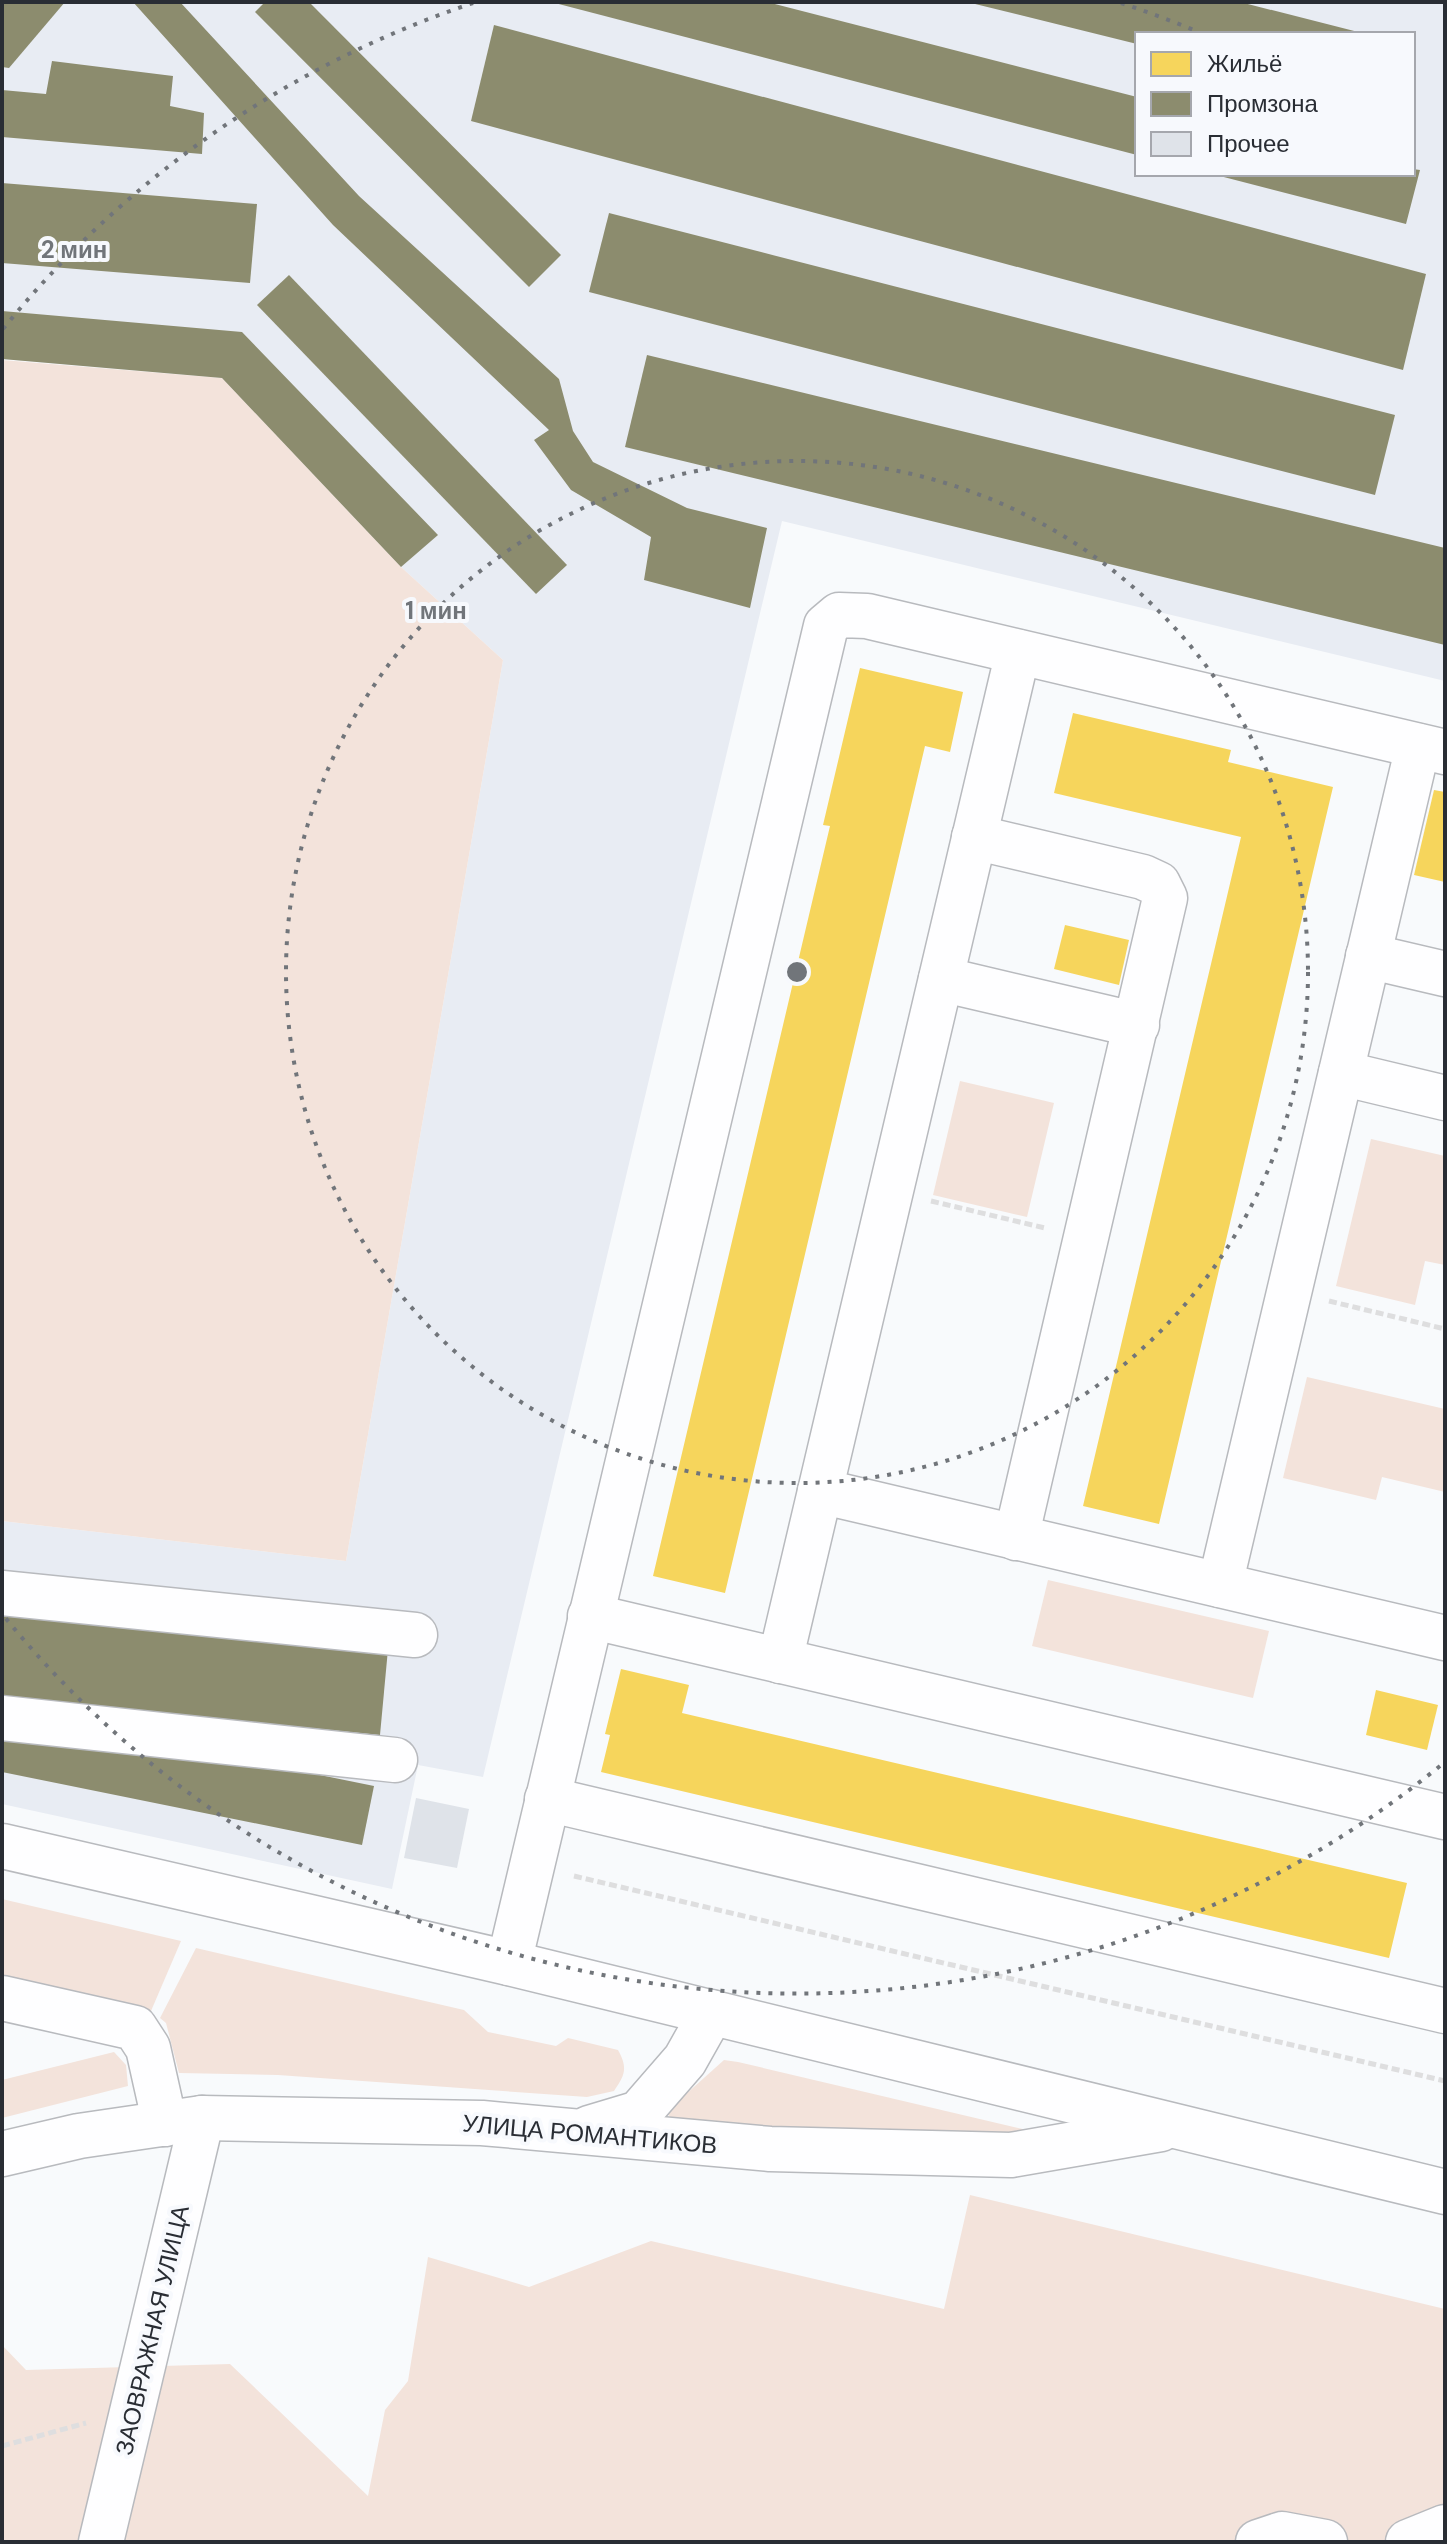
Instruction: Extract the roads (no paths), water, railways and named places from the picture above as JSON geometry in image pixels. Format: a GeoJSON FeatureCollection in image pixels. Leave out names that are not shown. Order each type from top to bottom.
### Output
{"type":"FeatureCollection","features":[{"type":"Feature","properties":{"kind":"street"},"geometry":{"type":"LineString","coordinates":[[509,1963],[826,626],[839,615],[867,616],[1431,749],[1368,956],[1220,1585]]}},
{"type":"Feature","properties":{"kind":"street"},"geometry":{"type":"LineString","coordinates":[[780,1661],[1018,652]]}},
{"type":"Feature","properties":{"kind":"street"},"geometry":{"type":"LineString","coordinates":[[974,837],[1158,884],[1165,898],[1016,1538]]}},
{"type":"Feature","properties":{"kind":"street"},"geometry":{"type":"LineString","coordinates":[[1368,956],[1445,974]]}},
{"type":"Feature","properties":{"kind":"street"},"geometry":{"type":"LineString","coordinates":[[941,979],[1137,1025]]}},
{"type":"Feature","properties":{"kind":"street"},"geometry":{"type":"LineString","coordinates":[[1341,1073],[1445,1098]]}},
{"type":"Feature","properties":{"kind":"street"},"geometry":{"type":"LineString","coordinates":[[820,1491],[1445,1638]]}},
{"type":"Feature","properties":{"kind":"street"},"geometry":{"type":"LineString","coordinates":[[2,1593],[415,1635]]}},
{"type":"Feature","properties":{"kind":"street"},"geometry":{"type":"LineString","coordinates":[[590,1616],[1445,1817]]}},
{"type":"Feature","properties":{"kind":"street"},"geometry":{"type":"LineString","coordinates":[[2,1718],[395,1760]]}},
{"type":"Feature","properties":{"kind":"street"},"geometry":{"type":"LineString","coordinates":[[547,1799],[1445,2011]]}},
{"type":"Feature","properties":{"kind":"street","name":"УЛИЦА РОМАНТИКОВ"},"geometry":{"type":"LineString","coordinates":[[2,1846],[509,1963],[1445,2192]]}},
{"type":"Feature","properties":{"kind":"street"},"geometry":{"type":"LineString","coordinates":[[2,1998],[135,2028],[183,2121]]}},
{"type":"Feature","properties":{"kind":"street"},"geometry":{"type":"LineString","coordinates":[[579,2131],[639,2113],[685,2060],[712,2012]]}},
{"type":"Feature","properties":{"kind":"street","name":"УЛИЦА РОМАНТИКОВ"},"geometry":{"type":"LineString","coordinates":[[2,2154],[79,2136],[183,2121],[482,2123],[770,2149],[1011,2155],[1178,2126]]}},
{"type":"Feature","properties":{"kind":"street","name":"ЗАОВРАЖНАЯ УЛИЦА"},"geometry":{"type":"LineString","coordinates":[[101,2542],[135,2409],[183,2121]]}},
{"type":"Feature","properties":{"kind":"street"},"geometry":{"type":"LineString","coordinates":[[1408,2542],[1445,2527]]}},
{"type":"Feature","properties":{"kind":"street"},"geometry":{"type":"LineString","coordinates":[[1258,2542],[1282,2534],[1325,2542]]}}]}
